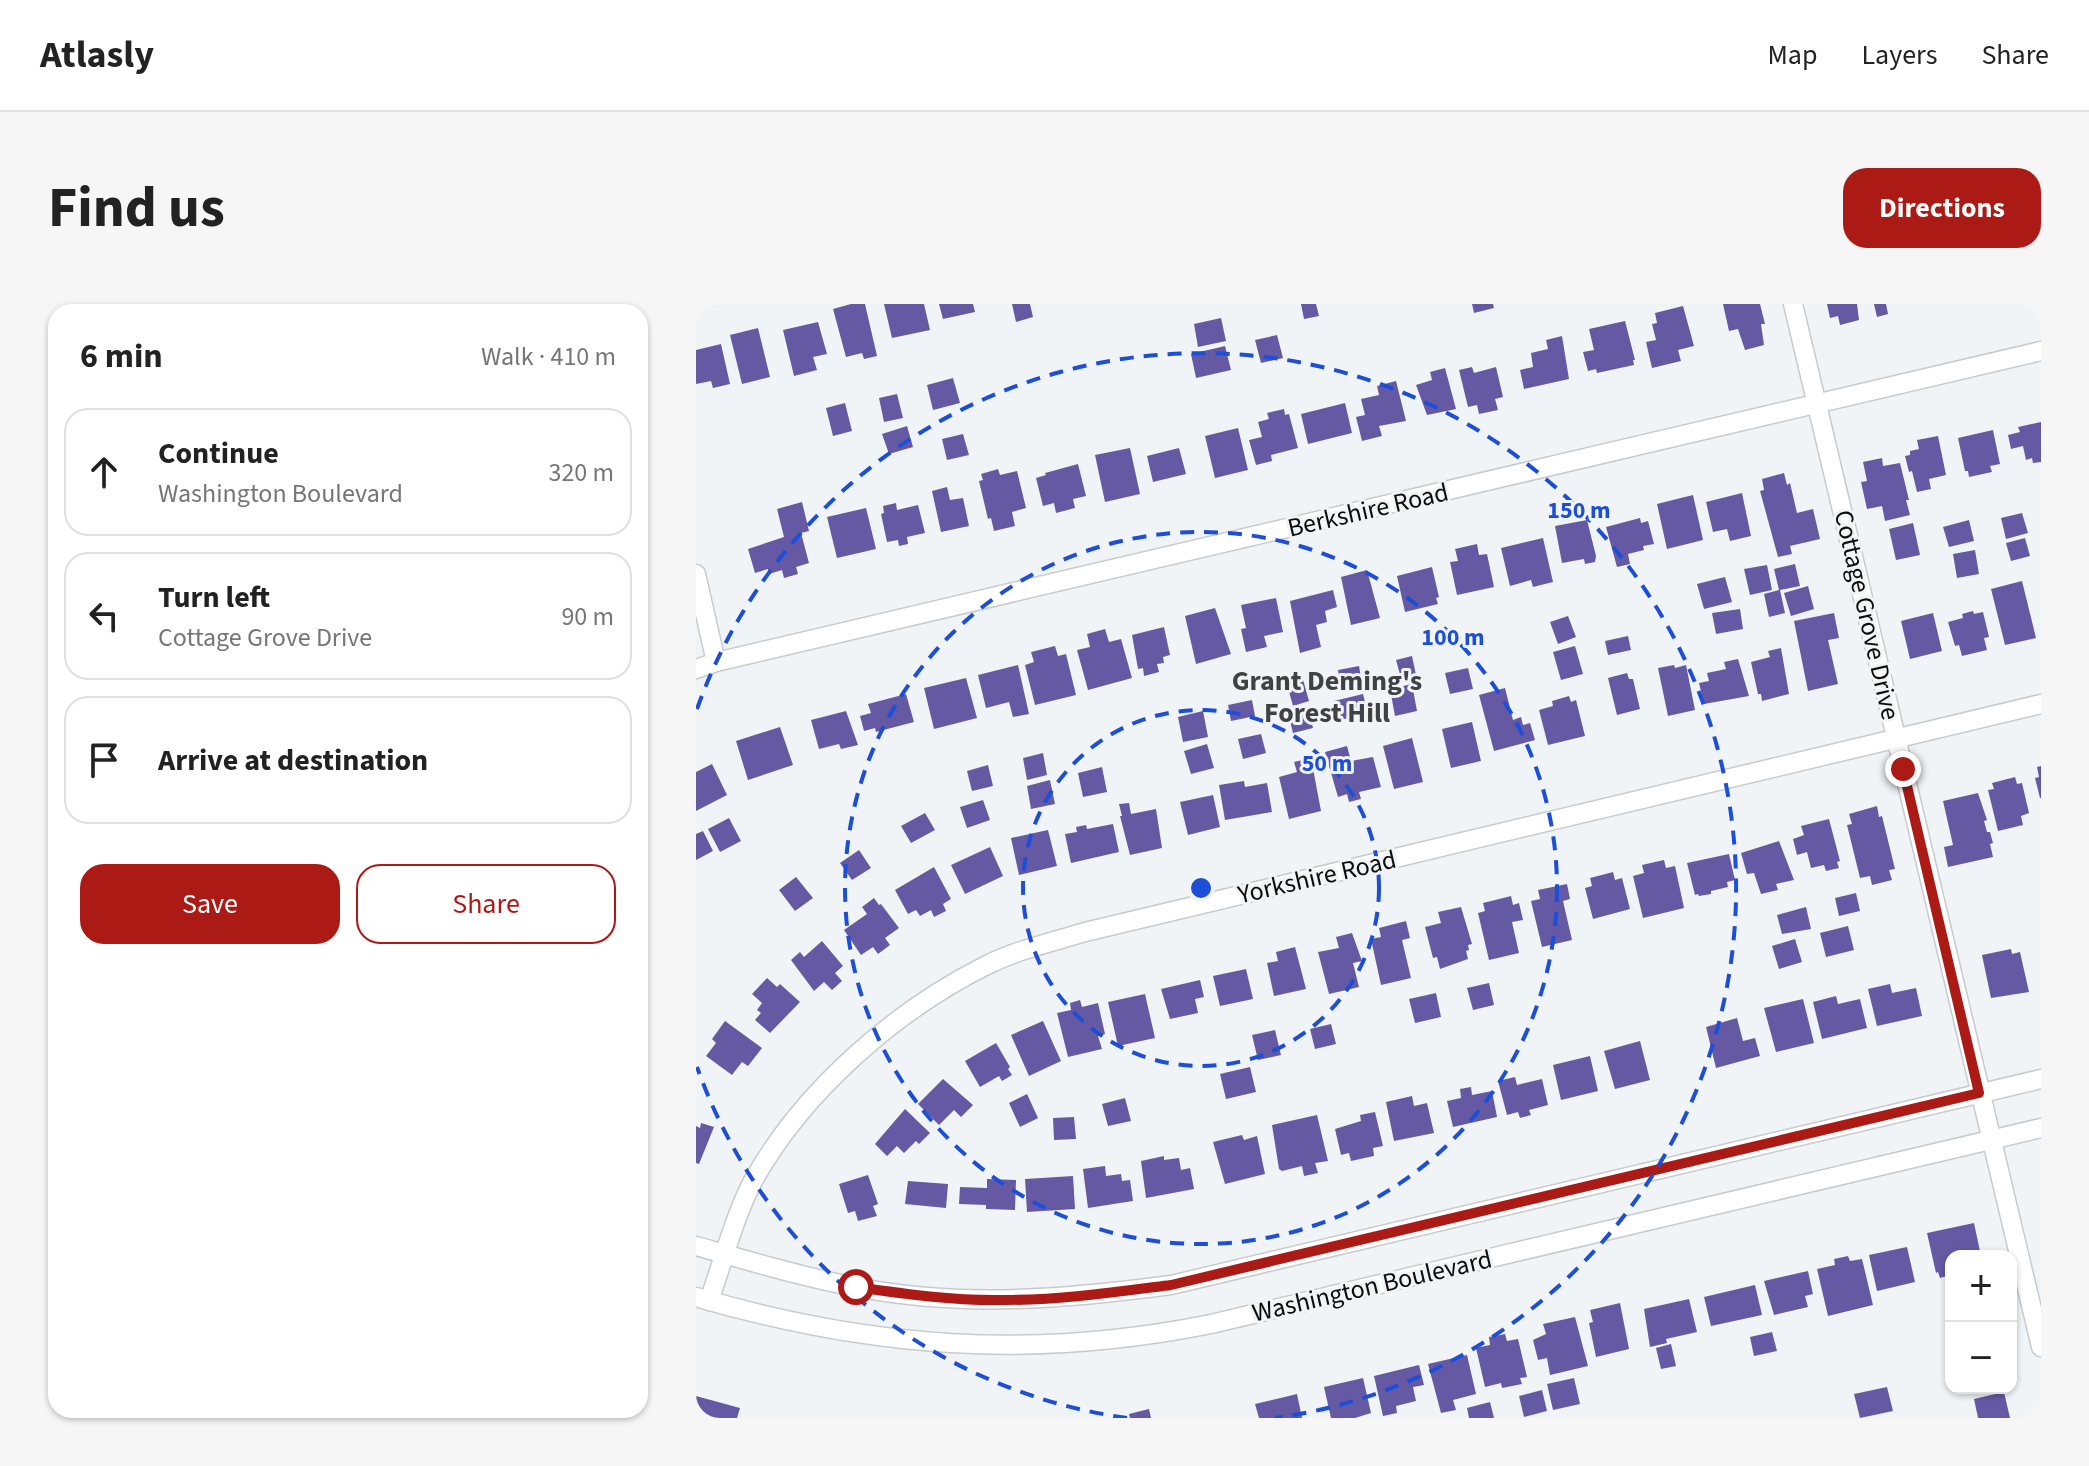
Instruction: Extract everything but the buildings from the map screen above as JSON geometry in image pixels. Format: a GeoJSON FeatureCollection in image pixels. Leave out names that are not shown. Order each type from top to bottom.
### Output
{"type":"FeatureCollection","features":[{"type":"Feature","properties":{"kind":"street","name":"Cottage Grove Drive"},"geometry":{"type":"LineString","coordinates":[[1793,304],[2041,1347]]}},
{"type":"Feature","properties":{"kind":"street","name":"Berkshire Road"},"geometry":{"type":"LineString","coordinates":[[696,669],[2041,351]]}},
{"type":"Feature","properties":{"kind":"street"},"geometry":{"type":"LineString","coordinates":[[696,574],[716,662]]}},
{"type":"Feature","properties":{"kind":"street","name":"Yorkshire Road"},"geometry":{"type":"LineString","coordinates":[[702,1299],[726,1254],[752,1183],[783,1136],[815,1098],[892,1024],[935,993],[989,964],[1085,932],[2041,704]]}},
{"type":"Feature","properties":{"kind":"street","name":"Washington Boulevard"},"geometry":{"type":"LineString","coordinates":[[696,1246],[856,1287],[914,1296],[1004,1300],[1084,1296],[1171,1285],[2041,1079]]}},
{"type":"Feature","properties":{"kind":"street","name":"Washington Boulevard"},"geometry":{"type":"LineString","coordinates":[[702,1299],[833,1330],[905,1341],[1053,1345],[1137,1336],[1211,1324],[2041,1128]]}},
{"type":"Feature","properties":{"kind":"district","name":"Grant Deming's Forest Hill"},"geometry":{"type":"Point","coordinates":[1327,697]}},
{"type":"Feature","properties":{"kind":"route"},"geometry":{"type":"LineString","coordinates":[[856,1287],[914,1296],[1004,1300],[1084,1296],[1171,1285],[1979,1093],[1903,769]]}}]}
